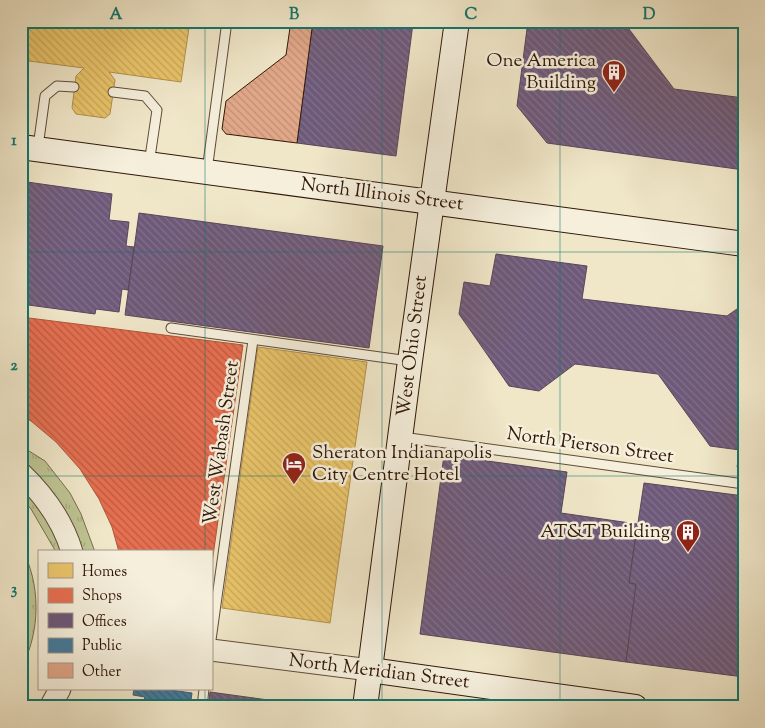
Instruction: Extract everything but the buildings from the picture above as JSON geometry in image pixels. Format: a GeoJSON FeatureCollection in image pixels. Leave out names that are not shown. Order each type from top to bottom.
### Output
{"type":"FeatureCollection","features":[{"type":"Feature","properties":{"kind":"main road","name":"West Ohio Street"},"geometry":{"type":"LineString","coordinates":[[366,707],[402,437],[410,361],[457,21]]}},
{"type":"Feature","properties":{"kind":"main road","name":"North Illinois Street"},"geometry":{"type":"LineString","coordinates":[[30,148],[744,244]]}},
{"type":"Feature","properties":{"kind":"main road","name":"North Meridian Street"},"geometry":{"type":"LineString","coordinates":[[370,670],[635,707]]}},
{"type":"Feature","properties":{"kind":"street"},"geometry":{"type":"LineString","coordinates":[[21,473],[34,486],[53,511],[68,538],[71,550]]}},
{"type":"Feature","properties":{"kind":"street","name":"North Meridian Street"},"geometry":{"type":"LineString","coordinates":[[212,650],[370,670]]}},
{"type":"Feature","properties":{"kind":"street"},"geometry":{"type":"LineString","coordinates":[[50,707],[59,690]]}},
{"type":"Feature","properties":{"kind":"lane"},"geometry":{"type":"LineString","coordinates":[[207,172],[227,21]]}},
{"type":"Feature","properties":{"kind":"lane"},"geometry":{"type":"LineString","coordinates":[[30,148],[45,96],[57,86],[74,87]]}},
{"type":"Feature","properties":{"kind":"lane"},"geometry":{"type":"LineString","coordinates":[[113,92],[145,96],[156,110],[149,164]]}},
{"type":"Feature","properties":{"kind":"lane"},"geometry":{"type":"LineString","coordinates":[[171,328],[410,361]]}},
{"type":"Feature","properties":{"kind":"lane","name":"West Wabash Street"},"geometry":{"type":"LineString","coordinates":[[212,633],[253,340]]}},
{"type":"Feature","properties":{"kind":"lane","name":"North Pierson Street"},"geometry":{"type":"LineString","coordinates":[[402,437],[744,484]]}},
{"type":"Feature","properties":{"kind":"lane"},"geometry":{"type":"LineString","coordinates":[[202,707],[204,690]]}},
{"type":"Feature","properties":{"kind":"green space"},"geometry":{"type":"Polygon","coordinates":[[[21,446],[45,461],[70,493],[81,514],[94,550],[55,550],[31,509],[21,497],[21,446]]]}},
{"type":"Feature","properties":{"kind":"green space"},"geometry":{"type":"Polygon","coordinates":[[[21,547],[28,561],[32,576],[36,608],[32,639],[28,654],[21,668],[21,547]]]}},
{"type":"Feature","properties":{"kind":"place","name":"One America Building"},"geometry":{"type":"Point","coordinates":[614,93]}},
{"type":"Feature","properties":{"kind":"place","name":"Sheraton Indianapolis City Centre Hotel"},"geometry":{"type":"Point","coordinates":[294,485]}},
{"type":"Feature","properties":{"kind":"place","name":"AT&T Building"},"geometry":{"type":"Point","coordinates":[688,553]}}]}
